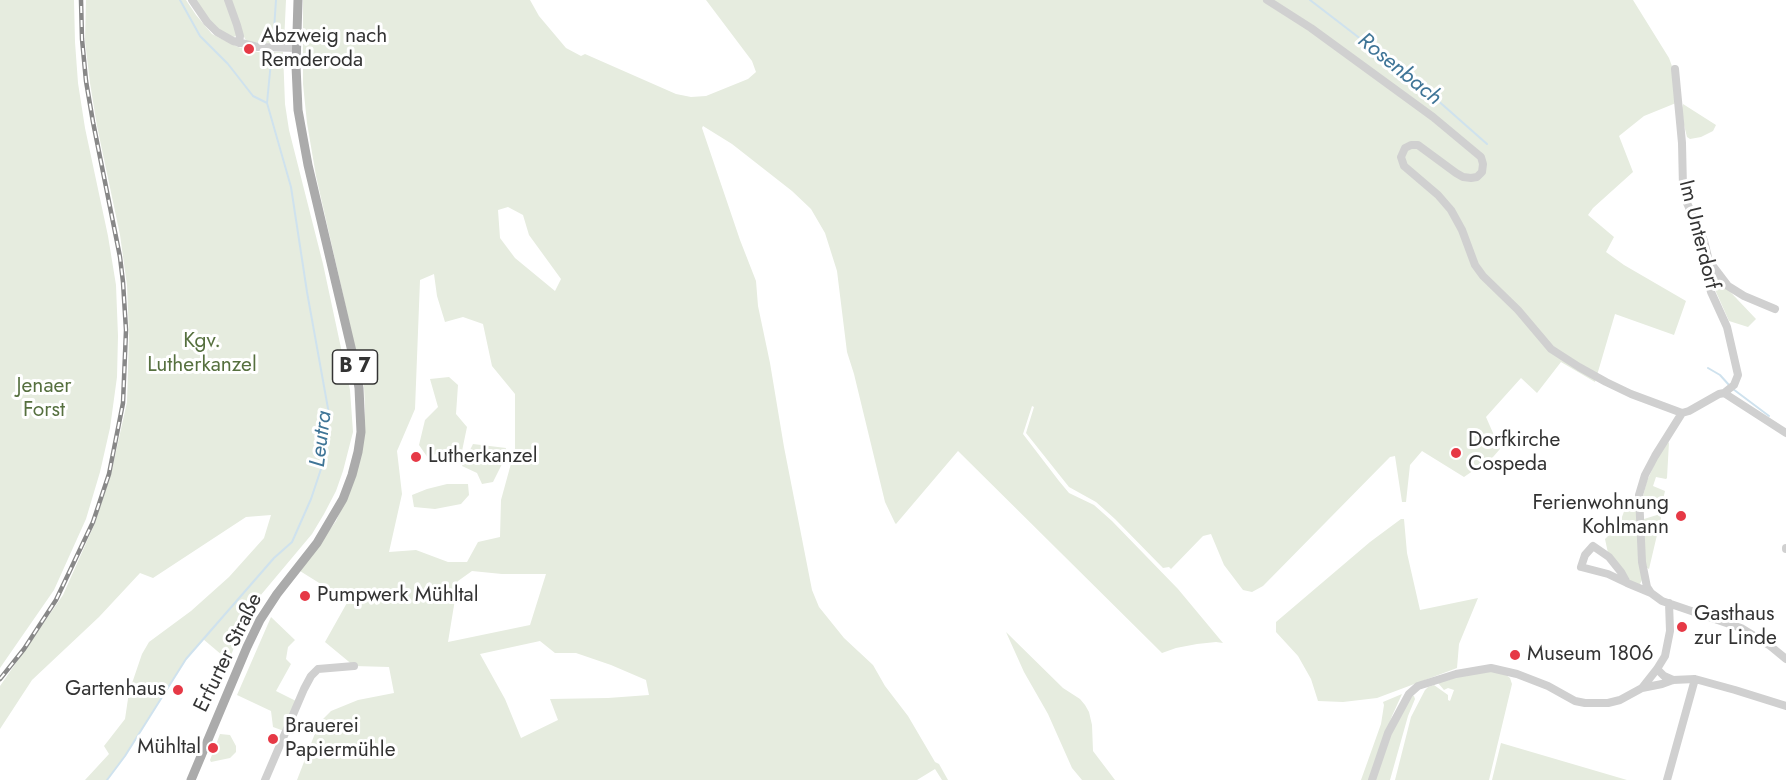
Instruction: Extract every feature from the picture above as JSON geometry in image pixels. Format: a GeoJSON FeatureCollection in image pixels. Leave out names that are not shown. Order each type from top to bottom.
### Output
{"type":"FeatureCollection","features":[{"type":"Feature","properties":{"kind":"main road","name":"B 7"},"geometry":{"type":"LineString","coordinates":[[296,48],[298,0]]}},
{"type":"Feature","properties":{"kind":"main road","name":"Erfurter Straße"},"geometry":{"type":"LineString","coordinates":[[192,779],[255,630],[277,594],[331,521],[349,483],[358,452],[362,413],[359,388],[302,132],[296,87],[296,48]]}},
{"type":"Feature","properties":{"kind":"street"},"geometry":{"type":"LineString","coordinates":[[192,0],[217,32],[239,43],[258,47],[296,48]]}},
{"type":"Feature","properties":{"kind":"street"},"geometry":{"type":"LineString","coordinates":[[228,0],[240,36],[239,43]]}},
{"type":"Feature","properties":{"kind":"street"},"geometry":{"type":"LineString","coordinates":[[1267,0],[1311,28],[1433,117],[1481,158],[1482,172],[1477,177],[1471,178],[1456,173],[1418,145],[1405,148],[1401,158],[1404,166],[1438,195],[1451,210],[1462,230],[1475,265],[1483,276],[1518,310],[1551,349],[1590,373],[1642,398],[1682,413],[1729,389],[1786,433]]}},
{"type":"Feature","properties":{"kind":"street","name":"Im Unterdorf"},"geometry":{"type":"LineString","coordinates":[[1676,69],[1683,188],[1687,203],[1704,241],[1709,261],[1707,277],[1711,292],[1727,327],[1738,370],[1738,375],[1729,389]]}},
{"type":"Feature","properties":{"kind":"street"},"geometry":{"type":"LineString","coordinates":[[1709,261],[1728,286],[1744,296],[1775,309]]}},
{"type":"Feature","properties":{"kind":"street"},"geometry":{"type":"LineString","coordinates":[[1651,593],[1647,587],[1642,562],[1640,495],[1645,475],[1682,413]]}},
{"type":"Feature","properties":{"kind":"street"},"geometry":{"type":"LineString","coordinates":[[1627,583],[1609,557],[1593,546],[1581,567],[1608,574],[1669,603],[1741,628],[1786,659]]}},
{"type":"Feature","properties":{"kind":"street"},"geometry":{"type":"LineString","coordinates":[[1642,688],[1665,656],[1671,622],[1669,603]]}},
{"type":"Feature","properties":{"kind":"street"},"geometry":{"type":"LineString","coordinates":[[265,780],[311,676],[318,669],[354,666]]}},
{"type":"Feature","properties":{"kind":"street"},"geometry":{"type":"LineString","coordinates":[[1372,780],[1388,733],[1409,694],[1418,686],[1487,667],[1517,674],[1548,686],[1575,701],[1585,703],[1614,702],[1642,688],[1673,680],[1695,680],[1786,706]]}},
{"type":"Feature","properties":{"kind":"street"},"geometry":{"type":"LineString","coordinates":[[1657,669],[1664,676],[1673,680]]}},
{"type":"Feature","properties":{"kind":"street"},"geometry":{"type":"LineString","coordinates":[[1667,780],[1695,680]]}},
{"type":"Feature","properties":{"kind":"green space","name":"Jenaer Forst"},"geometry":{"type":"Polygon","coordinates":[[[0,0],[74,0],[78,83],[116,285],[118,336],[117,377],[110,428],[86,519],[54,590],[0,668],[0,0]]]}},
{"type":"Feature","properties":{"kind":"green space","name":"Kgv. Lutherkanzel"},"geometry":{"type":"Polygon","coordinates":[[[86,0],[186,0],[212,34],[238,47],[258,52],[283,52],[285,104],[289,130],[323,264],[350,390],[353,432],[336,491],[324,514],[312,534],[260,596],[243,623],[229,661],[203,639],[185,661],[125,756],[107,780],[85,780],[109,754],[104,746],[125,719],[129,692],[142,654],[149,642],[191,611],[229,577],[264,538],[271,515],[246,517],[153,578],[140,573],[99,617],[32,680],[0,729],[0,686],[63,595],[95,523],[111,474],[127,402],[129,336],[127,285],[120,235],[90,83],[85,41],[86,0]]]}},
{"type":"Feature","properties":{"kind":"green space"},"geometry":{"type":"Polygon","coordinates":[[[195,0],[226,0],[237,36],[225,34],[212,23],[195,0]]]}},
{"type":"Feature","properties":{"kind":"green space"},"geometry":{"type":"Polygon","coordinates":[[[229,0],[286,0],[284,43],[249,42],[245,39],[229,0]]]}},
{"type":"Feature","properties":{"kind":"green space"},"geometry":{"type":"Polygon","coordinates":[[[303,0],[530,0],[539,16],[566,48],[676,94],[691,97],[706,96],[748,79],[756,72],[752,61],[706,0],[1633,0],[1669,58],[1673,69],[1676,103],[1644,116],[1619,136],[1633,172],[1588,215],[1614,237],[1606,252],[1686,301],[1674,335],[1615,314],[1595,382],[1561,362],[1537,393],[1521,378],[1486,417],[1500,449],[1493,457],[1464,477],[1422,451],[1410,465],[1406,502],[1402,502],[1395,456],[1390,457],[1263,586],[1252,592],[1243,590],[1224,565],[1211,534],[1203,536],[1171,569],[1163,568],[1096,502],[1069,487],[1026,433],[1034,407],[1032,406],[1023,434],[1059,481],[1069,493],[1094,505],[1112,521],[1178,589],[1223,643],[1197,644],[1162,653],[958,451],[895,523],[885,502],[847,352],[837,271],[825,233],[811,209],[792,191],[732,144],[703,126],[740,240],[756,281],[758,306],[812,590],[819,607],[844,638],[873,665],[948,780],[942,780],[935,769],[917,780],[297,780],[319,723],[331,711],[358,700],[394,693],[389,667],[354,666],[325,642],[348,601],[300,571],[336,521],[348,494],[364,432],[365,408],[364,387],[316,176],[303,84],[303,0]],[[508,207],[498,210],[500,238],[515,258],[555,291],[561,279],[529,235],[523,215],[508,207]],[[434,274],[420,280],[415,409],[397,451],[402,494],[389,552],[416,550],[448,562],[467,562],[478,542],[500,537],[501,500],[515,449],[515,394],[492,366],[483,324],[463,317],[445,322],[437,296],[434,274]],[[472,571],[458,581],[448,642],[530,625],[546,574],[472,571]],[[540,641],[480,654],[505,699],[521,738],[558,720],[550,699],[649,695],[646,680],[576,653],[555,653],[540,641]]]}},
{"type":"Feature","properties":{"kind":"green space"},"geometry":{"type":"Polygon","coordinates":[[[1683,104],[1716,125],[1713,131],[1701,137],[1690,139],[1687,137],[1683,104]]]}},
{"type":"Feature","properties":{"kind":"green space"},"geometry":{"type":"Polygon","coordinates":[[[1712,275],[1756,319],[1748,327],[1729,321],[1712,283],[1712,275]]]}},
{"type":"Feature","properties":{"kind":"green space"},"geometry":{"type":"Polygon","coordinates":[[[449,377],[458,385],[456,414],[467,427],[462,451],[445,449],[428,458],[419,445],[425,420],[438,407],[430,379],[449,377]]]}},
{"type":"Feature","properties":{"kind":"green space"},"geometry":{"type":"Polygon","coordinates":[[[1669,442],[1667,478],[1656,477],[1653,486],[1665,491],[1662,504],[1658,509],[1650,509],[1644,504],[1643,496],[1647,481],[1664,446],[1669,442]]]}},
{"type":"Feature","properties":{"kind":"green space"},"geometry":{"type":"Polygon","coordinates":[[[473,444],[506,448],[503,462],[493,482],[482,484],[477,473],[462,466],[473,444]]]}},
{"type":"Feature","properties":{"kind":"green space"},"geometry":{"type":"Polygon","coordinates":[[[447,484],[468,484],[469,495],[461,504],[435,509],[414,507],[412,495],[447,484]]]}},
{"type":"Feature","properties":{"kind":"green space"},"geometry":{"type":"Polygon","coordinates":[[[1629,498],[1636,502],[1642,580],[1640,584],[1635,585],[1608,553],[1605,539],[1619,525],[1629,498]]]}},
{"type":"Feature","properties":{"kind":"green space"},"geometry":{"type":"Polygon","coordinates":[[[1657,515],[1661,518],[1649,569],[1645,560],[1644,519],[1657,515]]]}},
{"type":"Feature","properties":{"kind":"green space"},"geometry":{"type":"Polygon","coordinates":[[[1404,519],[1407,553],[1420,610],[1478,598],[1459,644],[1457,668],[1377,698],[1343,702],[1318,701],[1311,679],[1298,656],[1276,632],[1276,622],[1370,542],[1404,519]]]}},
{"type":"Feature","properties":{"kind":"green space"},"geometry":{"type":"Polygon","coordinates":[[[271,617],[295,640],[288,647],[286,659],[291,664],[276,691],[296,701],[284,731],[273,727],[271,711],[237,695],[271,617]]]}},
{"type":"Feature","properties":{"kind":"green space"},"geometry":{"type":"Polygon","coordinates":[[[1006,632],[1063,688],[1085,705],[1092,725],[1093,751],[1115,780],[1082,780],[1072,768],[1048,714],[1024,672],[1006,632]]]}},
{"type":"Feature","properties":{"kind":"green space"},"geometry":{"type":"Polygon","coordinates":[[[1489,671],[1505,674],[1510,678],[1512,684],[1489,780],[1395,780],[1411,717],[1425,690],[1434,685],[1448,695],[1450,701],[1454,690],[1448,688],[1444,690],[1438,683],[1472,673],[1489,671]]]}},
{"type":"Feature","properties":{"kind":"green space"},"geometry":{"type":"Polygon","coordinates":[[[1402,694],[1369,780],[1361,780],[1381,724],[1383,702],[1402,694]]]}},
{"type":"Feature","properties":{"kind":"green space"},"geometry":{"type":"Polygon","coordinates":[[[1411,695],[1415,699],[1390,780],[1375,780],[1396,719],[1411,695]]]}},
{"type":"Feature","properties":{"kind":"green space"},"geometry":{"type":"Polygon","coordinates":[[[220,734],[230,735],[236,746],[236,752],[230,758],[211,762],[210,760],[220,734]]]}},
{"type":"Feature","properties":{"kind":"green space"},"geometry":{"type":"Polygon","coordinates":[[[1501,743],[1627,780],[1492,780],[1501,743]]]}},
{"type":"Feature","properties":{"kind":"waterway"},"geometry":{"type":"LineString","coordinates":[[180,0],[200,36],[228,64],[253,96],[267,103]]}},
{"type":"Feature","properties":{"kind":"waterway","name":"Leutra"},"geometry":{"type":"LineString","coordinates":[[273,45],[276,0]]}},
{"type":"Feature","properties":{"kind":"waterway","name":"Rosenbach"},"geometry":{"type":"LineString","coordinates":[[1310,0],[1418,83],[1487,144]]}},
{"type":"Feature","properties":{"kind":"waterway","name":"Leutra"},"geometry":{"type":"LineString","coordinates":[[107,780],[125,756],[186,659],[274,558],[292,542],[311,499],[323,463],[329,414],[291,187],[267,103],[272,51]]}},
{"type":"Feature","properties":{"kind":"waterway"},"geometry":{"type":"LineString","coordinates":[[1708,368],[1720,375],[1729,385]]}},
{"type":"Feature","properties":{"kind":"waterway"},"geometry":{"type":"LineString","coordinates":[[1733,389],[1769,416]]}},
{"type":"Feature","properties":{"kind":"railway"},"geometry":{"type":"LineString","coordinates":[[0,679],[24,649],[56,600],[93,522],[109,474],[123,403],[126,330],[123,282],[86,81],[81,0]]}},
{"type":"Feature","properties":{"kind":"place","name":"Abzweig nach Remderoda"},"geometry":{"type":"Point","coordinates":[249,49]}},
{"type":"Feature","properties":{"kind":"place","name":"Dorfkirche Cospeda"},"geometry":{"type":"Point","coordinates":[1456,453]}},
{"type":"Feature","properties":{"kind":"place","name":"Lutherkanzel"},"geometry":{"type":"Point","coordinates":[416,457]}},
{"type":"Feature","properties":{"kind":"place","name":"Ferienwohnung Kohlmann"},"geometry":{"type":"Point","coordinates":[1681,516]}},
{"type":"Feature","properties":{"kind":"place","name":"Pumpwerk Mühltal"},"geometry":{"type":"Point","coordinates":[305,596]}},
{"type":"Feature","properties":{"kind":"place","name":"Gasthaus zur Linde"},"geometry":{"type":"Point","coordinates":[1682,627]}},
{"type":"Feature","properties":{"kind":"place","name":"Museum 1806"},"geometry":{"type":"Point","coordinates":[1515,655]}},
{"type":"Feature","properties":{"kind":"place","name":"Gartenhaus"},"geometry":{"type":"Point","coordinates":[178,690]}},
{"type":"Feature","properties":{"kind":"place","name":"Brauerei Papiermühle"},"geometry":{"type":"Point","coordinates":[273,739]}},
{"type":"Feature","properties":{"kind":"place","name":"Mühltal"},"geometry":{"type":"Point","coordinates":[213,748]}}]}
